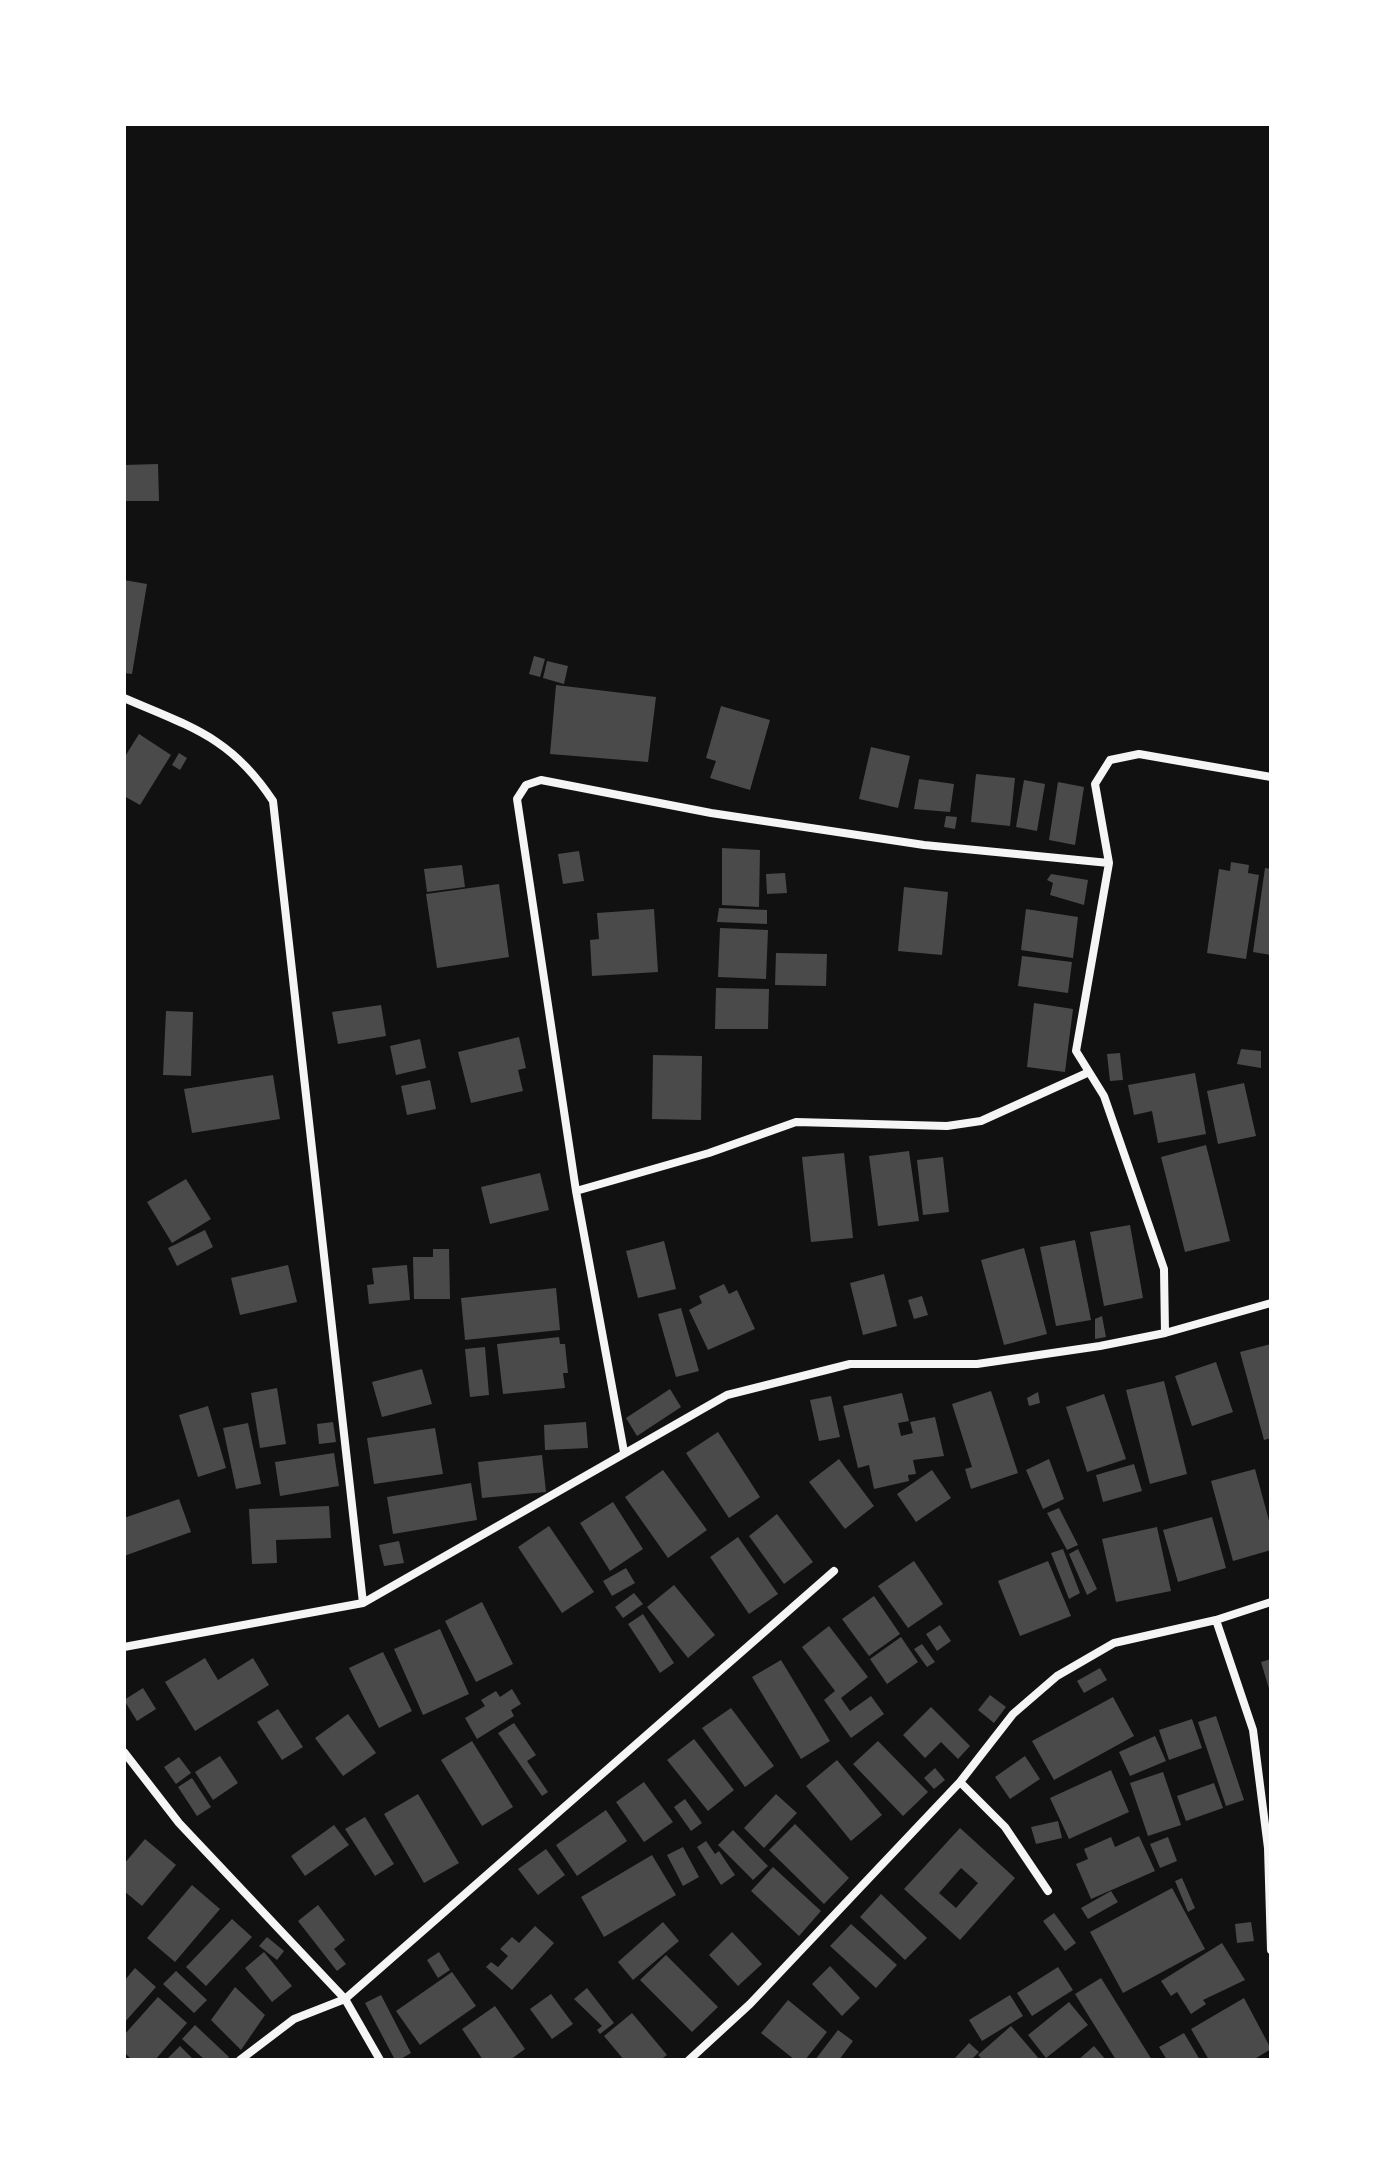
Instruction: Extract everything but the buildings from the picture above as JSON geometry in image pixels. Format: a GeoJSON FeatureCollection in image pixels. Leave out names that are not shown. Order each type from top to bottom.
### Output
{"type":"FeatureCollection","features":[{"type":"Feature","properties":{"kind":"street"},"geometry":{"type":"LineString","coordinates":[[124,698],[209,734],[254,773],[273,801],[363,1603]]}},
{"type":"Feature","properties":{"kind":"street"},"geometry":{"type":"LineString","coordinates":[[1165,1333],[1164,1269],[1104,1096],[1076,1051],[1109,863],[1095,784],[1110,760],[1139,754],[1271,777]]}},
{"type":"Feature","properties":{"kind":"street"},"geometry":{"type":"LineString","coordinates":[[624,1452],[576,1191],[517,799],[526,785],[541,780],[711,813],[924,845],[1109,863]]}},
{"type":"Feature","properties":{"kind":"street"},"geometry":{"type":"LineString","coordinates":[[576,1191],[709,1153],[796,1122],[947,1126],[981,1121],[1087,1073]]}},
{"type":"Feature","properties":{"kind":"street"},"geometry":{"type":"LineString","coordinates":[[124,1647],[363,1603],[727,1395],[850,1364],[977,1364],[1165,1333],[1271,1303]]}},
{"type":"Feature","properties":{"kind":"street"},"geometry":{"type":"LineString","coordinates":[[240,2060],[294,2019],[345,1999],[834,1571]]}},
{"type":"Feature","properties":{"kind":"street"},"geometry":{"type":"LineString","coordinates":[[689,2060],[750,2004],[960,1782],[1013,1714],[1057,1676],[1114,1643],[1216,1620],[1271,1602]]}},
{"type":"Feature","properties":{"kind":"street"},"geometry":{"type":"LineString","coordinates":[[1216,1620],[1253,1730],[1270,1847],[1271,1950]]}},
{"type":"Feature","properties":{"kind":"street"},"geometry":{"type":"LineString","coordinates":[[124,1752],[179,1823],[345,1999],[380,2060]]}},
{"type":"Feature","properties":{"kind":"street"},"geometry":{"type":"LineString","coordinates":[[960,1782],[1005,1827],[1048,1891]]}}]}
